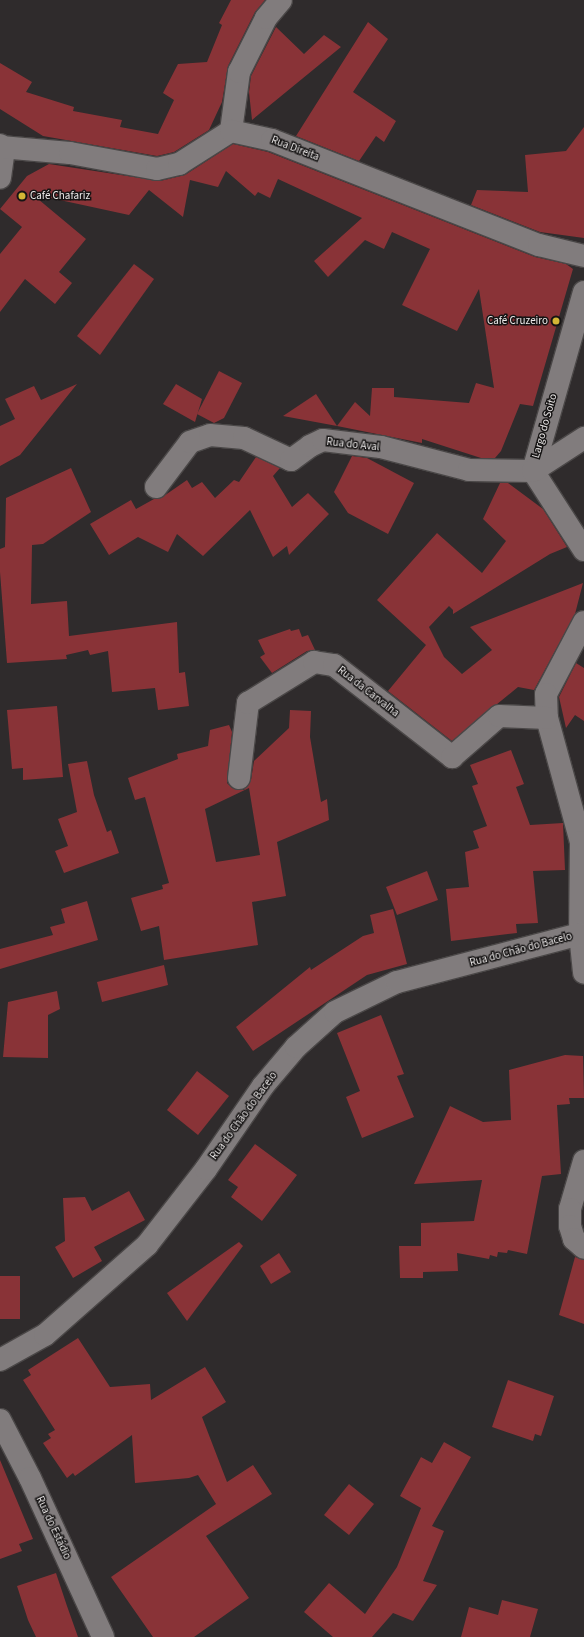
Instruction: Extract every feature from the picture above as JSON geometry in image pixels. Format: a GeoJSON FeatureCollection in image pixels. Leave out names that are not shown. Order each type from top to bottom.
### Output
{"type":"FeatureCollection","features":[{"type":"Feature","properties":{"kind":"street"},"geometry":{"type":"LineString","coordinates":[[0,178],[3,156],[1,146],[70,153],[157,169],[179,164],[231,132],[239,72],[266,18],[281,0]]}},
{"type":"Feature","properties":{"kind":"street","name":"Rua Direita"},"geometry":{"type":"LineString","coordinates":[[231,132],[272,140],[539,245],[584,256]]}},
{"type":"Feature","properties":{"kind":"street","name":"Largo do Soito"},"geometry":{"type":"LineString","coordinates":[[584,292],[533,471],[584,550]]}},
{"type":"Feature","properties":{"kind":"street","name":"Rua do Aval"},"geometry":{"type":"LineString","coordinates":[[156,487],[190,442],[210,435],[244,438],[291,460],[310,446],[324,440],[381,447],[469,470],[533,471]]}},
{"type":"Feature","properties":{"kind":"street"},"geometry":{"type":"LineString","coordinates":[[533,471],[584,438]]}},
{"type":"Feature","properties":{"kind":"street"},"geometry":{"type":"LineString","coordinates":[[584,622],[546,694],[547,718],[581,842],[580,934],[584,972]]}},
{"type":"Feature","properties":{"kind":"street","name":"Rua da Carvalha"},"geometry":{"type":"LineString","coordinates":[[239,778],[248,703],[314,662],[334,666],[452,757],[500,716],[547,718]]}},
{"type":"Feature","properties":{"kind":"street","name":"Rua do Chão do Bacelo"},"geometry":{"type":"LineString","coordinates":[[0,1360],[45,1335],[147,1245],[206,1170],[263,1086],[296,1047],[335,1012],[398,982],[580,934]]}},
{"type":"Feature","properties":{"kind":"street"},"geometry":{"type":"LineString","coordinates":[[584,1161],[570,1209],[570,1226],[574,1239],[584,1248]]}},
{"type":"Feature","properties":{"kind":"street","name":"Rua do Estádio"},"geometry":{"type":"LineString","coordinates":[[0,1420],[30,1478],[103,1637]]}},
{"type":"Feature","properties":{"kind":"building"},"geometry":{"type":"Polygon","coordinates":[[[231,0],[265,0],[255,12],[228,66],[222,102],[209,130],[174,152],[157,156],[43,136],[0,109],[0,63],[32,82],[26,92],[74,107],[73,111],[122,120],[120,127],[158,134],[174,100],[163,93],[178,64],[207,62],[222,25],[219,23],[231,0]]]}},
{"type":"Feature","properties":{"kind":"building"},"geometry":{"type":"Polygon","coordinates":[[[368,22],[388,39],[353,92],[396,121],[384,142],[376,136],[359,161],[296,136],[368,22]]]}},
{"type":"Feature","properties":{"kind":"building"},"geometry":{"type":"Polygon","coordinates":[[[276,27],[304,54],[324,35],[341,47],[252,120],[249,92],[251,76],[276,27]]]}},
{"type":"Feature","properties":{"kind":"building"},"geometry":{"type":"Polygon","coordinates":[[[584,127],[584,238],[540,232],[471,205],[477,190],[528,192],[525,155],[566,151],[584,127]]]}},
{"type":"Feature","properties":{"kind":"building"},"geometry":{"type":"Polygon","coordinates":[[[233,144],[268,152],[535,257],[566,264],[573,269],[533,406],[520,404],[501,451],[495,458],[481,458],[422,439],[422,443],[337,426],[355,402],[370,416],[372,388],[394,388],[394,397],[469,403],[476,383],[494,388],[479,289],[457,331],[402,305],[430,249],[392,232],[384,249],[365,240],[328,277],[314,261],[362,218],[278,179],[270,198],[258,192],[255,196],[226,171],[218,187],[190,180],[183,217],[149,190],[129,215],[32,194],[86,239],[59,272],[72,283],[55,304],[25,279],[0,312],[0,254],[22,227],[0,209],[27,176],[49,164],[160,181],[185,175],[233,144]]]}},
{"type":"Feature","properties":{"kind":"building"},"geometry":{"type":"Polygon","coordinates":[[[134,264],[154,279],[100,355],[77,336],[134,264]]]}},
{"type":"Feature","properties":{"kind":"building"},"geometry":{"type":"Polygon","coordinates":[[[219,371],[242,383],[224,418],[214,423],[197,414],[219,371]]]}},
{"type":"Feature","properties":{"kind":"building"},"geometry":{"type":"Polygon","coordinates":[[[77,384],[20,455],[0,466],[0,426],[15,419],[5,399],[34,386],[41,400],[77,384]]]}},
{"type":"Feature","properties":{"kind":"building"},"geometry":{"type":"Polygon","coordinates":[[[176,384],[202,399],[195,422],[163,404],[176,384]]]}},
{"type":"Feature","properties":{"kind":"building"},"geometry":{"type":"Polygon","coordinates":[[[316,394],[337,426],[283,416],[316,394]]]}},
{"type":"Feature","properties":{"kind":"building"},"geometry":{"type":"Polygon","coordinates":[[[352,456],[367,458],[414,483],[388,534],[348,513],[334,492],[352,456]]]}},
{"type":"Feature","properties":{"kind":"building"},"geometry":{"type":"Polygon","coordinates":[[[256,457],[280,468],[273,476],[292,507],[308,493],[329,514],[289,555],[287,546],[273,557],[250,510],[203,556],[177,534],[168,552],[138,537],[109,555],[90,524],[131,500],[136,509],[154,499],[161,498],[187,480],[192,488],[202,482],[215,498],[234,480],[239,482],[256,457]]]}},
{"type":"Feature","properties":{"kind":"building"},"geometry":{"type":"Polygon","coordinates":[[[71,468],[91,512],[43,544],[32,545],[31,604],[67,601],[69,636],[177,622],[179,673],[185,672],[189,706],[158,710],[155,688],[112,692],[108,651],[90,655],[88,650],[66,655],[67,659],[7,663],[0,572],[0,549],[5,547],[6,498],[71,468]]]}},
{"type":"Feature","properties":{"kind":"building"},"geometry":{"type":"Polygon","coordinates":[[[500,483],[508,483],[543,509],[567,547],[550,554],[453,614],[453,610],[449,606],[429,627],[444,657],[462,674],[492,650],[470,627],[583,583],[575,614],[534,690],[518,687],[452,741],[388,691],[426,645],[377,600],[437,533],[482,573],[506,541],[483,519],[500,483]]]}},
{"type":"Feature","properties":{"kind":"building"},"geometry":{"type":"Polygon","coordinates":[[[290,629],[291,631],[299,629],[302,637],[308,635],[315,650],[307,651],[272,673],[260,657],[265,654],[258,640],[290,629]]]}},
{"type":"Feature","properties":{"kind":"building"},"geometry":{"type":"Polygon","coordinates":[[[576,663],[584,668],[584,721],[575,715],[566,728],[559,697],[576,663]]]}},
{"type":"Feature","properties":{"kind":"building"},"geometry":{"type":"Polygon","coordinates":[[[57,706],[63,777],[23,780],[23,768],[12,769],[7,710],[57,706]]]}},
{"type":"Feature","properties":{"kind":"building"},"geometry":{"type":"Polygon","coordinates":[[[290,710],[311,711],[310,737],[321,802],[327,799],[329,820],[277,842],[286,896],[252,902],[258,945],[164,960],[159,926],[141,931],[131,898],[163,889],[162,885],[169,883],[145,797],[135,800],[128,778],[178,759],[177,754],[208,746],[210,730],[229,725],[232,732],[227,783],[232,788],[244,790],[251,780],[254,761],[289,728],[290,710]],[[249,788],[205,809],[216,862],[260,855],[249,788]]]}},
{"type":"Feature","properties":{"kind":"building"},"geometry":{"type":"Polygon","coordinates":[[[511,750],[524,784],[516,787],[530,825],[563,823],[565,870],[533,871],[538,923],[516,924],[517,933],[451,941],[446,889],[469,887],[465,852],[479,848],[473,831],[487,826],[472,786],[478,784],[470,765],[511,750]]]}},
{"type":"Feature","properties":{"kind":"building"},"geometry":{"type":"Polygon","coordinates":[[[87,761],[94,795],[107,832],[111,830],[119,853],[64,873],[55,851],[68,846],[58,819],[77,812],[68,764],[87,761]]]}},
{"type":"Feature","properties":{"kind":"building"},"geometry":{"type":"Polygon","coordinates":[[[427,871],[438,900],[397,915],[386,887],[427,871]]]}},
{"type":"Feature","properties":{"kind":"building"},"geometry":{"type":"Polygon","coordinates":[[[87,901],[98,940],[0,969],[0,949],[53,935],[50,927],[65,923],[61,909],[87,901]]]}},
{"type":"Feature","properties":{"kind":"building"},"geometry":{"type":"Polygon","coordinates":[[[393,909],[407,964],[367,975],[253,1051],[236,1027],[310,967],[311,970],[363,936],[374,933],[370,915],[393,909]]]}},
{"type":"Feature","properties":{"kind":"building"},"geometry":{"type":"Polygon","coordinates":[[[164,965],[168,985],[102,1002],[97,982],[164,965]]]}},
{"type":"Feature","properties":{"kind":"building"},"geometry":{"type":"Polygon","coordinates":[[[57,991],[60,1009],[48,1015],[48,1058],[3,1057],[8,1002],[57,991]]]}},
{"type":"Feature","properties":{"kind":"building"},"geometry":{"type":"Polygon","coordinates":[[[381,1015],[404,1074],[397,1076],[414,1117],[362,1138],[346,1097],[360,1091],[337,1033],[381,1015]]]}},
{"type":"Feature","properties":{"kind":"building"},"geometry":{"type":"Polygon","coordinates":[[[565,1055],[583,1056],[584,1098],[569,1098],[570,1104],[557,1105],[561,1174],[542,1176],[527,1254],[508,1250],[507,1253],[498,1252],[497,1257],[490,1255],[489,1259],[457,1253],[458,1271],[423,1272],[423,1278],[400,1278],[399,1246],[421,1246],[421,1223],[474,1221],[482,1180],[414,1184],[450,1106],[483,1122],[511,1120],[509,1070],[565,1055]]]}},
{"type":"Feature","properties":{"kind":"building"},"geometry":{"type":"Polygon","coordinates":[[[197,1071],[229,1096],[198,1135],[167,1110],[197,1071]]]}},
{"type":"Feature","properties":{"kind":"building"},"geometry":{"type":"Polygon","coordinates":[[[255,1144],[297,1175],[262,1221],[231,1197],[238,1187],[228,1180],[255,1144]]]}},
{"type":"Feature","properties":{"kind":"building"},"geometry":{"type":"Polygon","coordinates":[[[129,1191],[145,1220],[94,1247],[102,1261],[73,1278],[55,1247],[65,1241],[63,1198],[85,1197],[92,1211],[129,1191]]]}},
{"type":"Feature","properties":{"kind":"building"},"geometry":{"type":"Polygon","coordinates":[[[239,1242],[243,1246],[187,1321],[167,1293],[239,1242]]]}},
{"type":"Feature","properties":{"kind":"building"},"geometry":{"type":"Polygon","coordinates":[[[279,1253],[291,1272],[271,1284],[260,1266],[279,1253]]]}},
{"type":"Feature","properties":{"kind":"building"},"geometry":{"type":"Polygon","coordinates":[[[575,1257],[584,1260],[584,1324],[559,1315],[575,1257]]]}},
{"type":"Feature","properties":{"kind":"building"},"geometry":{"type":"Polygon","coordinates":[[[0,1276],[20,1276],[20,1319],[0,1319],[0,1276]]]}},
{"type":"Feature","properties":{"kind":"building"},"geometry":{"type":"Polygon","coordinates":[[[78,1338],[110,1387],[150,1384],[151,1400],[205,1367],[226,1402],[202,1417],[227,1482],[253,1465],[272,1494],[206,1536],[249,1598],[194,1637],[153,1637],[111,1577],[216,1504],[198,1475],[189,1478],[135,1483],[132,1435],[75,1476],[73,1473],[67,1478],[43,1443],[51,1438],[48,1434],[55,1430],[23,1380],[31,1375],[28,1370],[78,1338]]]}},
{"type":"Feature","properties":{"kind":"building"},"geometry":{"type":"Polygon","coordinates":[[[508,1380],[554,1396],[541,1436],[535,1434],[533,1441],[492,1427],[508,1380]]]}},
{"type":"Feature","properties":{"kind":"building"},"geometry":{"type":"Polygon","coordinates":[[[444,1442],[471,1457],[432,1526],[444,1531],[423,1581],[437,1585],[413,1621],[393,1613],[372,1637],[333,1637],[304,1612],[329,1583],[365,1614],[397,1567],[421,1508],[400,1496],[421,1457],[432,1463],[444,1442]]]}},
{"type":"Feature","properties":{"kind":"building"},"geometry":{"type":"Polygon","coordinates":[[[0,1460],[33,1539],[19,1544],[22,1551],[0,1559],[0,1460]]]}},
{"type":"Feature","properties":{"kind":"building"},"geometry":{"type":"Polygon","coordinates":[[[349,1484],[374,1504],[349,1535],[324,1515],[349,1484]]]}},
{"type":"Feature","properties":{"kind":"building"},"geometry":{"type":"Polygon","coordinates":[[[56,1573],[78,1637],[36,1637],[28,1620],[17,1586],[56,1573]]]}},
{"type":"Feature","properties":{"kind":"building"},"geometry":{"type":"Polygon","coordinates":[[[502,1600],[538,1609],[530,1637],[461,1637],[469,1607],[498,1615],[502,1600]]]}},
{"type":"Feature","properties":{"kind":"place","name":"Café Chafariz"},"geometry":{"type":"Point","coordinates":[22,196]}},
{"type":"Feature","properties":{"kind":"place","name":"Café Cruzeiro"},"geometry":{"type":"Point","coordinates":[556,321]}}]}
